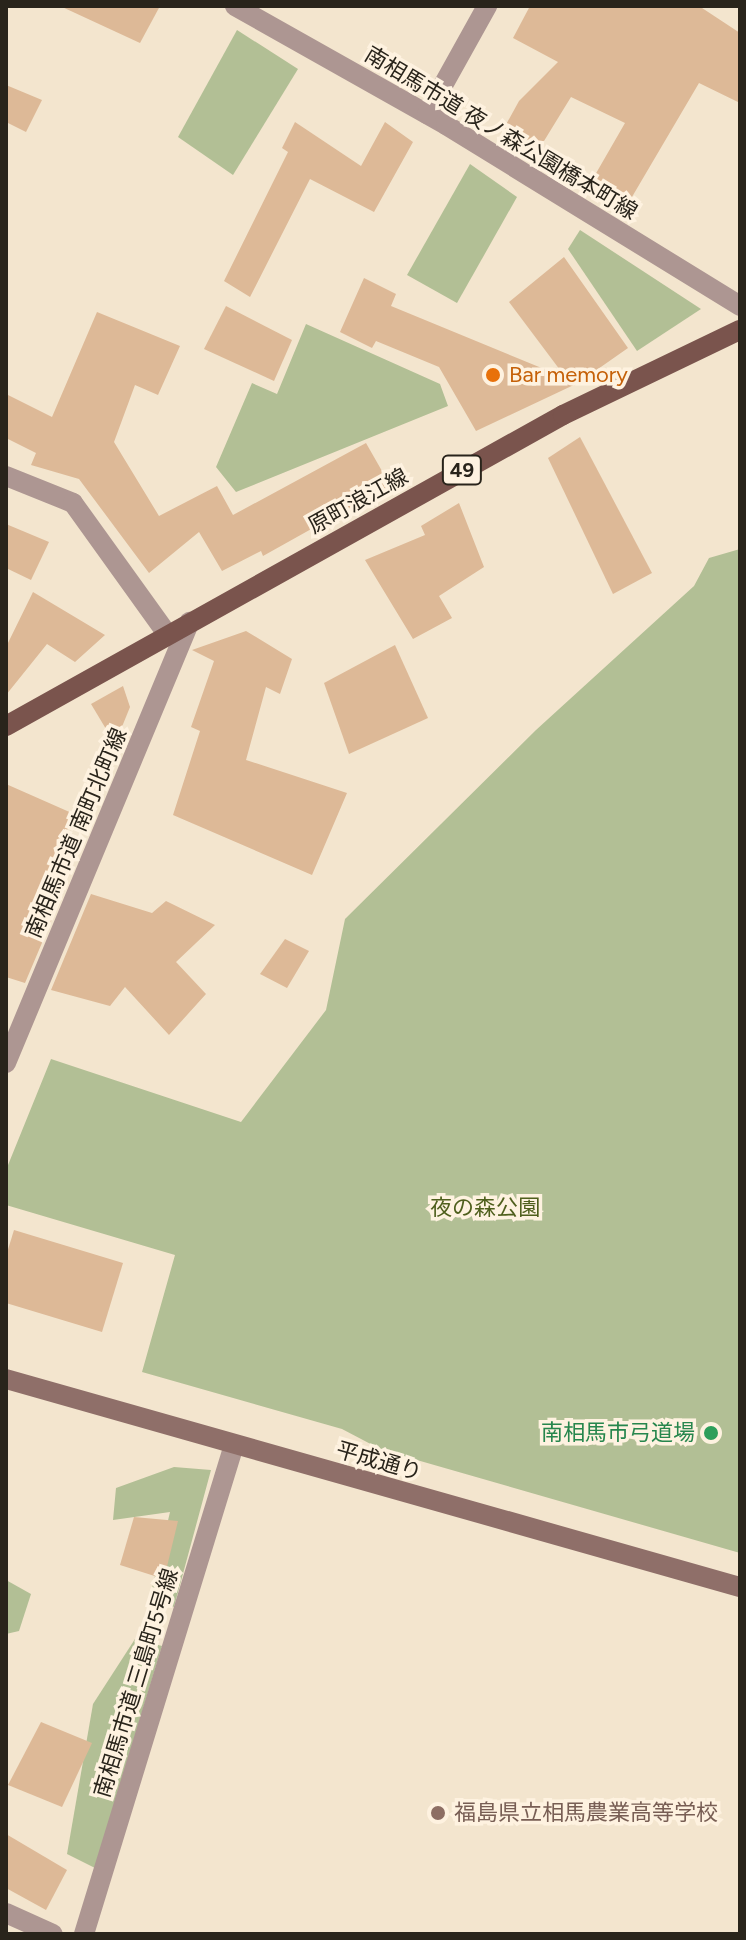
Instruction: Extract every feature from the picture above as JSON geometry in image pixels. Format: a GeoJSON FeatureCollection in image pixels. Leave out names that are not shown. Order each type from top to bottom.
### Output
{"type":"FeatureCollection","features":[{"type":"Feature","properties":{"kind":"main road","name":"原町浪江線"},"geometry":{"type":"LineString","coordinates":[[6,726],[576,408],[740,330]]}},
{"type":"Feature","properties":{"kind":"street","name":"南相馬市道 夜ノ森公園橋本町線"},"geometry":{"type":"LineString","coordinates":[[235,6],[427,114],[740,306]]}},
{"type":"Feature","properties":{"kind":"street"},"geometry":{"type":"LineString","coordinates":[[427,114],[487,6]]}},
{"type":"Feature","properties":{"kind":"street"},"geometry":{"type":"LineString","coordinates":[[6,476],[73,503],[168,635]]}},
{"type":"Feature","properties":{"kind":"street","name":"南相馬市道 南町北町線"},"geometry":{"type":"LineString","coordinates":[[6,1063],[13,1024],[190,622]]}},
{"type":"Feature","properties":{"kind":"street","name":"平成通り"},"geometry":{"type":"LineString","coordinates":[[6,1379],[740,1587]]}},
{"type":"Feature","properties":{"kind":"street","name":"南相馬市道 三島町5号線"},"geometry":{"type":"LineString","coordinates":[[84,1934],[234,1445]]}},
{"type":"Feature","properties":{"kind":"street"},"geometry":{"type":"LineString","coordinates":[[6,1913],[53,1934]]}},
{"type":"Feature","properties":{"kind":"green space"},"geometry":{"type":"Polygon","coordinates":[[[237,30],[298,69],[233,175],[178,137],[237,30]]]}},
{"type":"Feature","properties":{"kind":"green space"},"geometry":{"type":"Polygon","coordinates":[[[470,164],[517,197],[457,303],[407,275],[470,164]]]}},
{"type":"Feature","properties":{"kind":"green space"},"geometry":{"type":"Polygon","coordinates":[[[580,230],[701,309],[637,351],[568,249],[580,230]]]}},
{"type":"Feature","properties":{"kind":"green space"},"geometry":{"type":"Polygon","coordinates":[[[306,324],[440,384],[448,406],[236,492],[216,467],[252,383],[277,394],[306,324]]]}},
{"type":"Feature","properties":{"kind":"green space","name":"夜の森公園"},"geometry":{"type":"Polygon","coordinates":[[[740,549],[740,1553],[382,1450],[342,1429],[142,1372],[175,1255],[6,1205],[6,1170],[51,1059],[241,1122],[326,1010],[345,919],[536,730],[694,586],[709,558],[740,549]]]}},
{"type":"Feature","properties":{"kind":"green space"},"geometry":{"type":"Polygon","coordinates":[[[174,1467],[211,1470],[174,1607],[150,1597],[170,1512],[113,1520],[116,1488],[174,1467]]]}},
{"type":"Feature","properties":{"kind":"green space"},"geometry":{"type":"Polygon","coordinates":[[[6,1580],[31,1594],[19,1631],[6,1634],[6,1580]]]}},
{"type":"Feature","properties":{"kind":"green space"},"geometry":{"type":"Polygon","coordinates":[[[135,1639],[162,1646],[95,1868],[67,1854],[93,1704],[135,1639]]]}},
{"type":"Feature","properties":{"kind":"building"},"geometry":{"type":"Polygon","coordinates":[[[60,6],[160,6],[140,43],[60,6]]]}},
{"type":"Feature","properties":{"kind":"building"},"geometry":{"type":"Polygon","coordinates":[[[530,6],[699,6],[740,33],[740,103],[699,83],[629,202],[591,182],[625,123],[571,97],[536,154],[503,130],[519,101],[558,62],[513,38],[530,6]]]}},
{"type":"Feature","properties":{"kind":"building"},"geometry":{"type":"Polygon","coordinates":[[[6,85],[42,100],[26,132],[6,122],[6,85]]]}},
{"type":"Feature","properties":{"kind":"building"},"geometry":{"type":"Polygon","coordinates":[[[295,122],[361,166],[385,122],[413,142],[374,212],[310,179],[250,297],[224,281],[288,152],[282,148],[295,122]]]}},
{"type":"Feature","properties":{"kind":"building"},"geometry":{"type":"Polygon","coordinates":[[[564,257],[628,348],[578,383],[476,431],[439,367],[376,341],[372,348],[340,332],[364,278],[396,294],[391,306],[566,378],[509,302],[564,257]]]}},
{"type":"Feature","properties":{"kind":"building"},"geometry":{"type":"Polygon","coordinates":[[[226,306],[292,340],[274,381],[204,349],[226,306]]]}},
{"type":"Feature","properties":{"kind":"building"},"geometry":{"type":"Polygon","coordinates":[[[97,312],[180,346],[158,395],[135,385],[114,442],[159,516],[217,486],[233,515],[366,443],[390,485],[263,556],[261,551],[222,571],[199,532],[149,573],[79,479],[31,465],[36,453],[6,438],[6,394],[52,417],[97,312]]]}},
{"type":"Feature","properties":{"kind":"building"},"geometry":{"type":"Polygon","coordinates":[[[580,437],[652,573],[613,594],[548,458],[580,437]]]}},
{"type":"Feature","properties":{"kind":"building"},"geometry":{"type":"Polygon","coordinates":[[[459,503],[484,567],[439,596],[452,618],[413,639],[365,560],[425,535],[421,526],[459,503]]]}},
{"type":"Feature","properties":{"kind":"building"},"geometry":{"type":"Polygon","coordinates":[[[6,524],[49,542],[31,580],[6,568],[6,524]]]}},
{"type":"Feature","properties":{"kind":"building"},"geometry":{"type":"Polygon","coordinates":[[[33,592],[105,635],[75,662],[47,644],[6,695],[6,647],[33,592]]]}},
{"type":"Feature","properties":{"kind":"building"},"geometry":{"type":"Polygon","coordinates":[[[246,631],[292,659],[280,694],[266,687],[246,760],[347,793],[312,875],[173,815],[200,731],[191,727],[214,661],[192,650],[246,631]]]}},
{"type":"Feature","properties":{"kind":"building"},"geometry":{"type":"Polygon","coordinates":[[[395,645],[428,718],[349,754],[324,683],[395,645]]]}},
{"type":"Feature","properties":{"kind":"building"},"geometry":{"type":"Polygon","coordinates":[[[123,686],[130,707],[115,744],[91,704],[123,686]]]}},
{"type":"Feature","properties":{"kind":"building"},"geometry":{"type":"Polygon","coordinates":[[[6,784],[74,814],[50,870],[63,875],[60,884],[66,886],[25,983],[6,977],[6,784]]]}},
{"type":"Feature","properties":{"kind":"building"},"geometry":{"type":"Polygon","coordinates":[[[91,894],[152,913],[166,901],[215,925],[176,962],[206,994],[169,1035],[125,987],[110,1006],[51,990],[91,894]]]}},
{"type":"Feature","properties":{"kind":"building"},"geometry":{"type":"Polygon","coordinates":[[[285,939],[309,951],[287,988],[260,974],[285,939]]]}},
{"type":"Feature","properties":{"kind":"building"},"geometry":{"type":"Polygon","coordinates":[[[14,1230],[123,1263],[102,1332],[6,1303],[6,1256],[14,1230]]]}},
{"type":"Feature","properties":{"kind":"building"},"geometry":{"type":"Polygon","coordinates":[[[134,1517],[178,1521],[164,1579],[120,1565],[134,1517]]]}},
{"type":"Feature","properties":{"kind":"building"},"geometry":{"type":"Polygon","coordinates":[[[41,1722],[92,1743],[62,1807],[8,1785],[41,1722]]]}},
{"type":"Feature","properties":{"kind":"building"},"geometry":{"type":"Polygon","coordinates":[[[6,1834],[67,1870],[46,1910],[6,1888],[6,1834]]]}},
{"type":"Feature","properties":{"kind":"place","name":"Bar memory"},"geometry":{"type":"Point","coordinates":[493,375]}},
{"type":"Feature","properties":{"kind":"place","name":"南相馬市弓道場"},"geometry":{"type":"Point","coordinates":[711,1433]}},
{"type":"Feature","properties":{"kind":"place","name":"福島県立相馬農業高等学校"},"geometry":{"type":"Point","coordinates":[438,1813]}}]}
